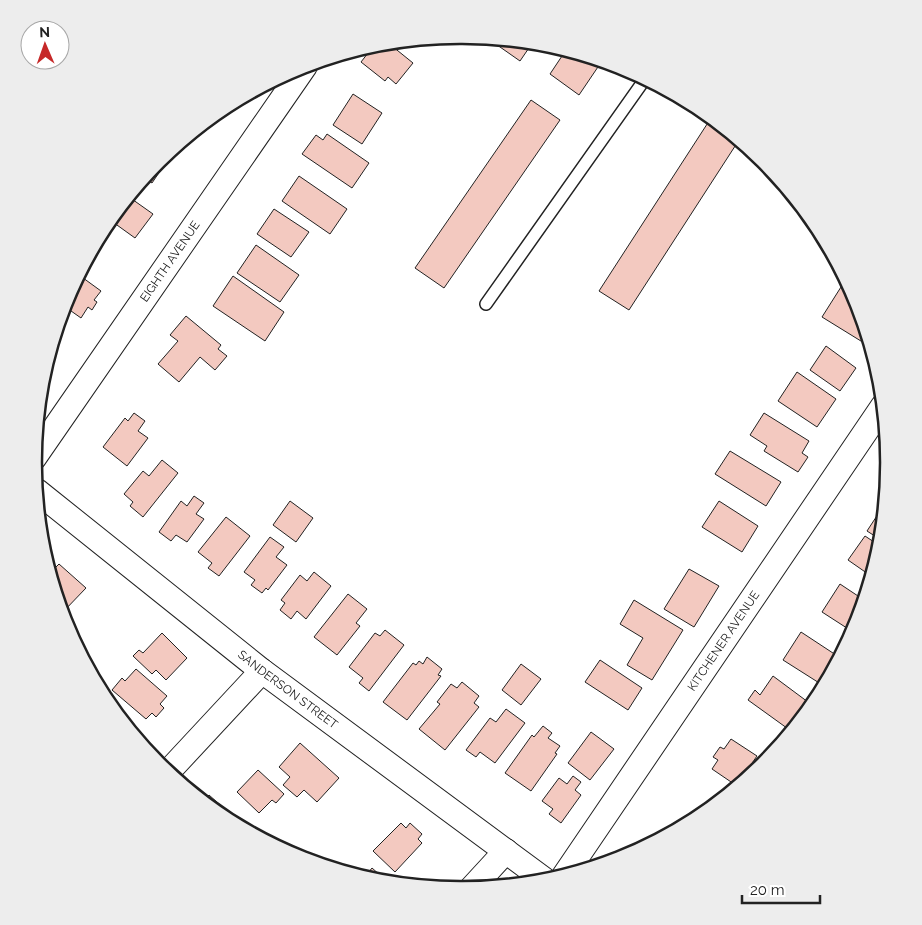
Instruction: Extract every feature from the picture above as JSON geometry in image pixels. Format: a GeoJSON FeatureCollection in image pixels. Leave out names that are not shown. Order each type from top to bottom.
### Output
{"type":"FeatureCollection","features":[{"type":"Feature","properties":{"kind":"street","name":"EIGHTH AVENUE"},"geometry":{"type":"LineString","coordinates":[[43,446],[297,78]]}},
{"type":"Feature","properties":{"kind":"street","name":"KITCHENER AVENUE"},"geometry":{"type":"LineString","coordinates":[[570,867],[877,415]]}},
{"type":"Feature","properties":{"kind":"street","name":"SANDERSON STREET"},"geometry":{"type":"LineString","coordinates":[[44,497],[262,671],[537,874]]}},
{"type":"Feature","properties":{"kind":"street"},"geometry":{"type":"LineString","coordinates":[[174,766],[262,671]]}},
{"type":"Feature","properties":{"kind":"street"},"geometry":{"type":"LineString","coordinates":[[479,880],[506,851]]}},
{"type":"Feature","properties":{"kind":"lane"},"geometry":{"type":"LineString","coordinates":[[486,304],[641,85]]}},
{"type":"Feature","properties":{"kind":"building"},"geometry":{"type":"Polygon","coordinates":[[[499,46],[528,50],[520,61],[499,46]]]}},
{"type":"Feature","properties":{"kind":"building"},"geometry":{"type":"Polygon","coordinates":[[[396,49],[413,63],[396,84],[388,77],[385,81],[361,62],[367,55],[396,49]]]}},
{"type":"Feature","properties":{"kind":"building"},"geometry":{"type":"Polygon","coordinates":[[[562,56],[598,67],[579,95],[550,74],[562,56]]]}},
{"type":"Feature","properties":{"kind":"building"},"geometry":{"type":"Polygon","coordinates":[[[353,94],[382,113],[362,144],[333,125],[353,94]]]}},
{"type":"Feature","properties":{"kind":"building"},"geometry":{"type":"Polygon","coordinates":[[[531,100],[560,120],[444,288],[415,268],[531,100]]]}},
{"type":"Feature","properties":{"kind":"building"},"geometry":{"type":"Polygon","coordinates":[[[707,124],[716,130],[735,146],[629,310],[599,291],[707,124]]]}},
{"type":"Feature","properties":{"kind":"building"},"geometry":{"type":"Polygon","coordinates":[[[327,134],[369,163],[352,188],[302,154],[316,135],[323,140],[327,134]]]}},
{"type":"Feature","properties":{"kind":"building"},"geometry":{"type":"Polygon","coordinates":[[[299,176],[347,209],[330,234],[282,201],[299,176]]]}},
{"type":"Feature","properties":{"kind":"building"},"geometry":{"type":"Polygon","coordinates":[[[135,201],[153,214],[135,238],[117,225],[135,201]]]}},
{"type":"Feature","properties":{"kind":"building"},"geometry":{"type":"Polygon","coordinates":[[[274,209],[309,232],[291,257],[257,234],[274,209]]]}},
{"type":"Feature","properties":{"kind":"building"},"geometry":{"type":"Polygon","coordinates":[[[256,245],[299,275],[280,302],[237,273],[256,245]]]}},
{"type":"Feature","properties":{"kind":"building"},"geometry":{"type":"Polygon","coordinates":[[[233,276],[284,312],[265,341],[213,306],[233,276]]]}},
{"type":"Feature","properties":{"kind":"building"},"geometry":{"type":"Polygon","coordinates":[[[85,279],[101,291],[94,300],[97,302],[92,310],[88,307],[81,318],[71,311],[85,279]]]}},
{"type":"Feature","properties":{"kind":"building"},"geometry":{"type":"Polygon","coordinates":[[[841,287],[861,341],[822,317],[841,287]]]}},
{"type":"Feature","properties":{"kind":"building"},"geometry":{"type":"Polygon","coordinates":[[[186,316],[221,345],[218,349],[227,356],[215,370],[200,357],[179,382],[158,364],[178,341],[170,335],[186,316]]]}},
{"type":"Feature","properties":{"kind":"building"},"geometry":{"type":"Polygon","coordinates":[[[826,346],[856,368],[840,391],[810,370],[826,346]]]}},
{"type":"Feature","properties":{"kind":"building"},"geometry":{"type":"Polygon","coordinates":[[[797,372],[836,399],[817,427],[778,401],[797,372]]]}},
{"type":"Feature","properties":{"kind":"building"},"geometry":{"type":"Polygon","coordinates":[[[134,413],[145,421],[138,431],[148,438],[127,466],[103,447],[125,418],[128,421],[134,413]]]}},
{"type":"Feature","properties":{"kind":"building"},"geometry":{"type":"Polygon","coordinates":[[[764,413],[809,441],[802,453],[808,457],[798,472],[764,451],[767,446],[750,435],[764,413]]]}},
{"type":"Feature","properties":{"kind":"building"},"geometry":{"type":"Polygon","coordinates":[[[730,451],[781,482],[766,506],[715,474],[730,451]]]}},
{"type":"Feature","properties":{"kind":"building"},"geometry":{"type":"Polygon","coordinates":[[[162,460],[178,473],[143,517],[130,506],[133,502],[124,494],[143,471],[149,476],[162,460]]]}},
{"type":"Feature","properties":{"kind":"building"},"geometry":{"type":"Polygon","coordinates":[[[194,496],[204,503],[196,514],[204,519],[187,542],[176,535],[171,541],[159,532],[181,501],[187,506],[194,496]]]}},
{"type":"Feature","properties":{"kind":"building"},"geometry":{"type":"Polygon","coordinates":[[[290,501],[313,518],[296,542],[273,525],[290,501]]]}},
{"type":"Feature","properties":{"kind":"building"},"geometry":{"type":"Polygon","coordinates":[[[719,501],[758,526],[742,552],[702,527],[719,501]]]}},
{"type":"Feature","properties":{"kind":"building"},"geometry":{"type":"Polygon","coordinates":[[[226,517],[250,536],[219,576],[208,568],[212,563],[198,552],[226,517]]]}},
{"type":"Feature","properties":{"kind":"building"},"geometry":{"type":"Polygon","coordinates":[[[876,517],[873,535],[867,531],[876,517]]]}},
{"type":"Feature","properties":{"kind":"building"},"geometry":{"type":"Polygon","coordinates":[[[865,536],[872,540],[865,572],[848,560],[865,536]]]}},
{"type":"Feature","properties":{"kind":"building"},"geometry":{"type":"Polygon","coordinates":[[[270,537],[284,547],[276,557],[287,565],[268,590],[266,588],[262,593],[251,585],[255,580],[244,572],[270,537]]]}},
{"type":"Feature","properties":{"kind":"building"},"geometry":{"type":"Polygon","coordinates":[[[59,564],[86,588],[68,606],[65,597],[56,567],[59,564]]]}},
{"type":"Feature","properties":{"kind":"building"},"geometry":{"type":"Polygon","coordinates":[[[689,569],[719,586],[694,627],[664,609],[689,569]]]}},
{"type":"Feature","properties":{"kind":"building"},"geometry":{"type":"Polygon","coordinates":[[[314,572],[331,586],[306,619],[297,611],[291,619],[280,610],[285,603],[281,600],[300,575],[307,581],[314,572]]]}},
{"type":"Feature","properties":{"kind":"building"},"geometry":{"type":"Polygon","coordinates":[[[840,584],[857,596],[846,627],[822,612],[840,584]]]}},
{"type":"Feature","properties":{"kind":"building"},"geometry":{"type":"Polygon","coordinates":[[[348,594],[367,609],[356,623],[360,626],[337,655],[314,637],[348,594]]]}},
{"type":"Feature","properties":{"kind":"building"},"geometry":{"type":"Polygon","coordinates":[[[634,600],[683,630],[652,680],[627,665],[643,638],[620,624],[634,600]]]}},
{"type":"Feature","properties":{"kind":"building"},"geometry":{"type":"Polygon","coordinates":[[[385,630],[404,645],[369,691],[359,683],[363,678],[349,667],[375,633],[380,636],[385,630]]]}},
{"type":"Feature","properties":{"kind":"building"},"geometry":{"type":"Polygon","coordinates":[[[801,632],[833,653],[817,682],[783,660],[801,632]]]}},
{"type":"Feature","properties":{"kind":"building"},"geometry":{"type":"Polygon","coordinates":[[[162,633],[187,658],[166,680],[156,670],[152,674],[133,656],[139,650],[143,653],[162,633]]]}},
{"type":"Feature","properties":{"kind":"building"},"geometry":{"type":"Polygon","coordinates":[[[427,657],[442,669],[438,675],[441,676],[407,720],[383,702],[413,663],[416,665],[419,661],[423,664],[427,657]]]}},
{"type":"Feature","properties":{"kind":"building"},"geometry":{"type":"Polygon","coordinates":[[[600,660],[642,688],[628,710],[585,682],[600,660]]]}},
{"type":"Feature","properties":{"kind":"building"},"geometry":{"type":"Polygon","coordinates":[[[521,664],[541,679],[521,705],[502,690],[521,664]]]}},
{"type":"Feature","properties":{"kind":"building"},"geometry":{"type":"Polygon","coordinates":[[[136,669],[167,696],[160,704],[164,708],[156,717],[152,713],[146,719],[112,690],[122,678],[125,681],[136,669]]]}},
{"type":"Feature","properties":{"kind":"building"},"geometry":{"type":"Polygon","coordinates":[[[773,676],[805,700],[785,727],[748,700],[755,690],[760,695],[773,676]]]}},
{"type":"Feature","properties":{"kind":"building"},"geometry":{"type":"Polygon","coordinates":[[[462,682],[479,696],[474,703],[479,707],[445,750],[419,729],[440,704],[437,702],[451,684],[457,688],[462,682]]]}},
{"type":"Feature","properties":{"kind":"building"},"geometry":{"type":"Polygon","coordinates":[[[506,709],[525,723],[495,763],[480,752],[476,757],[466,750],[490,718],[496,722],[506,709]]]}},
{"type":"Feature","properties":{"kind":"building"},"geometry":{"type":"Polygon","coordinates":[[[543,726],[552,733],[548,738],[560,746],[555,753],[557,754],[531,791],[505,773],[532,735],[534,737],[543,726]]]}},
{"type":"Feature","properties":{"kind":"building"},"geometry":{"type":"Polygon","coordinates":[[[591,732],[614,749],[590,780],[568,763],[591,732]]]}},
{"type":"Feature","properties":{"kind":"building"},"geometry":{"type":"Polygon","coordinates":[[[731,739],[757,756],[731,782],[712,769],[718,760],[713,757],[720,747],[724,749],[731,739]]]}},
{"type":"Feature","properties":{"kind":"building"},"geometry":{"type":"Polygon","coordinates":[[[300,743],[339,778],[317,802],[304,790],[297,797],[283,785],[290,777],[279,767],[300,743]]]}},
{"type":"Feature","properties":{"kind":"building"},"geometry":{"type":"Polygon","coordinates":[[[258,770],[284,794],[276,803],[272,800],[259,813],[237,792],[258,770]]]}},
{"type":"Feature","properties":{"kind":"building"},"geometry":{"type":"Polygon","coordinates":[[[573,776],[581,782],[575,790],[581,795],[561,823],[549,814],[553,809],[542,801],[559,778],[567,784],[573,776]]]}},
{"type":"Feature","properties":{"kind":"building"},"geometry":{"type":"Polygon","coordinates":[[[401,823],[406,828],[410,823],[422,834],[418,839],[422,843],[395,872],[373,851],[401,823]]]}}]}
